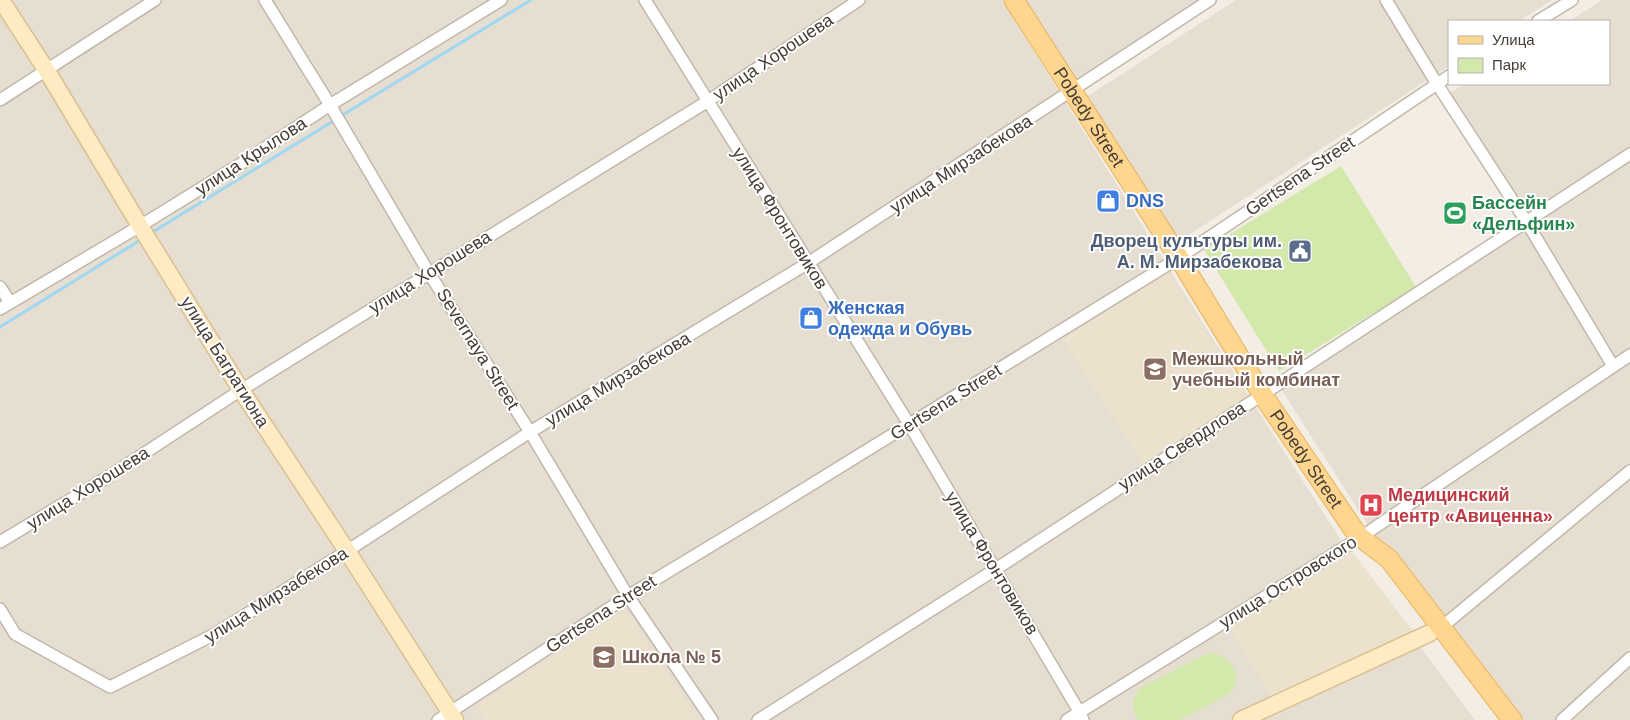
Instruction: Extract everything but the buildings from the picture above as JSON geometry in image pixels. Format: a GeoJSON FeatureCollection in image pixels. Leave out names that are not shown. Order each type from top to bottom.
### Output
{"type":"FeatureCollection","features":[{"type":"Feature","properties":{"kind":"main road","name":"улица Багратиона"},"geometry":{"type":"LineString","coordinates":[[0,0],[47,71],[241,390],[348,551],[448,717]]}},
{"type":"Feature","properties":{"kind":"main road","name":"Pobedy Street"},"geometry":{"type":"LineString","coordinates":[[1013,0],[1178,259],[1261,394],[1359,538],[1512,720]]}},
{"type":"Feature","properties":{"kind":"main road","name":"Pobedy Street"},"geometry":{"type":"LineString","coordinates":[[1435,630],[1496,720]]}},
{"type":"Feature","properties":{"kind":"main road"},"geometry":{"type":"LineString","coordinates":[[1241,720],[1435,630]]}},
{"type":"Feature","properties":{"kind":"street"},"geometry":{"type":"LineString","coordinates":[[0,100],[155,0]]}},
{"type":"Feature","properties":{"kind":"street","name":"Severnaya Street"},"geometry":{"type":"LineString","coordinates":[[265,0],[330,105],[429,273],[530,432],[628,596],[712,720]]}},
{"type":"Feature","properties":{"kind":"street","name":"улица Крылова"},"geometry":{"type":"LineString","coordinates":[[5,305],[140,226],[239,165],[330,105],[501,0]]}},
{"type":"Feature","properties":{"kind":"street","name":"улица Фронтовиков"},"geometry":{"type":"LineString","coordinates":[[645,0],[909,424],[1082,717]]}},
{"type":"Feature","properties":{"kind":"street","name":"улица Хорошева"},"geometry":{"type":"LineString","coordinates":[[0,542],[112,475],[241,390],[708,101],[859,0]]}},
{"type":"Feature","properties":{"kind":"street","name":"улица Мирзабекова"},"geometry":{"type":"LineString","coordinates":[[0,609],[16,634],[110,687],[215,634],[348,551],[530,432],[808,263],[1210,0]]}},
{"type":"Feature","properties":{"kind":"street"},"geometry":{"type":"LineString","coordinates":[[1386,0],[1436,84],[1526,221],[1613,366]]}},
{"type":"Feature","properties":{"kind":"street"},"geometry":{"type":"LineString","coordinates":[[1540,20],[1572,0]]}},
{"type":"Feature","properties":{"kind":"street","name":"Gertsena Street"},"geometry":{"type":"LineString","coordinates":[[448,717],[628,596],[1178,259],[1448,77]]}},
{"type":"Feature","properties":{"kind":"street","name":"улица Свердлова"},"geometry":{"type":"LineString","coordinates":[[758,720],[996,569],[1630,154]]}},
{"type":"Feature","properties":{"kind":"street"},"geometry":{"type":"LineString","coordinates":[[0,287],[5,305]]}},
{"type":"Feature","properties":{"kind":"street","name":"улица Островского"},"geometry":{"type":"LineString","coordinates":[[1067,720],[1082,717],[1359,538],[1630,355]]}},
{"type":"Feature","properties":{"kind":"street"},"geometry":{"type":"LineString","coordinates":[[1435,630],[1630,472]]}},
{"type":"Feature","properties":{"kind":"street"},"geometry":{"type":"LineString","coordinates":[[1562,720],[1630,658]]}},
{"type":"Feature","properties":{"kind":"shaded area"},"geometry":{"type":"Polygon","coordinates":[[[0,0],[1002,0],[1249,397],[1344,545],[1475,720],[0,720],[0,0]]]}},
{"type":"Feature","properties":{"kind":"shaded area"},"geometry":{"type":"Polygon","coordinates":[[[1022,0],[1199,0],[1073,81],[1022,0]]]}},
{"type":"Feature","properties":{"kind":"shaded area"},"geometry":{"type":"Polygon","coordinates":[[[1236,0],[1552,0],[1521,20],[1448,20],[1448,67],[1176,243],[1082,100],[1236,0]]]}},
{"type":"Feature","properties":{"kind":"shaded area"},"geometry":{"type":"Polygon","coordinates":[[[1602,0],[1630,0],[1630,354],[1368,525],[1281,389],[1526,221],[1450,93],[1463,85],[1610,85],[1610,20],[1572,20],[1602,0]]]}},
{"type":"Feature","properties":{"kind":"shaded area","name":"Межшкольный учебный комбинат"},"geometry":{"type":"Polygon","coordinates":[[[1168,273],[1248,398],[1143,464],[1063,339],[1168,273]]]}},
{"type":"Feature","properties":{"kind":"shaded area"},"geometry":{"type":"Polygon","coordinates":[[[1630,355],[1630,720],[1523,720],[1449,621],[1367,532],[1630,355]]]}},
{"type":"Feature","properties":{"kind":"shaded area"},"geometry":{"type":"Polygon","coordinates":[[[1352,552],[1417,636],[1274,701],[1229,627],[1352,552]]]}},
{"type":"Feature","properties":{"kind":"shaded area","name":"Школа № 5"},"geometry":{"type":"Polygon","coordinates":[[[626,609],[698,720],[485,720],[476,706],[626,609]]]}},
{"type":"Feature","properties":{"kind":"green space"},"geometry":{"type":"Polygon","coordinates":[[[1341,166],[1416,287],[1279,371],[1204,250],[1341,166]]]}},
{"type":"Feature","properties":{"kind":"green space"},"geometry":{"type":"Polygon","coordinates":[[[1208,653],[1222,656],[1232,666],[1236,679],[1230,693],[1178,720],[1138,720],[1133,704],[1140,688],[1208,653]]]}},
{"type":"Feature","properties":{"kind":"waterway"},"geometry":{"type":"LineString","coordinates":[[341,116],[531,0]]}},
{"type":"Feature","properties":{"kind":"waterway"},"geometry":{"type":"LineString","coordinates":[[151,233],[335,120]]}},
{"type":"Feature","properties":{"kind":"waterway"},"geometry":{"type":"LineString","coordinates":[[0,327],[142,239]]}},
{"type":"Feature","properties":{"kind":"place","name":"DNS"},"geometry":{"type":"Point","coordinates":[1108,201]}},
{"type":"Feature","properties":{"kind":"place","name":"Бассейн «Дельфин»"},"geometry":{"type":"Point","coordinates":[1455,213]}},
{"type":"Feature","properties":{"kind":"place","name":"Дворец культуры им. А. М. Мирзабекова"},"geometry":{"type":"Point","coordinates":[1300,251]}},
{"type":"Feature","properties":{"kind":"place","name":"Женская одежда и Обувь"},"geometry":{"type":"Point","coordinates":[811,318]}},
{"type":"Feature","properties":{"kind":"place","name":"Межшкольный учебный комбинат"},"geometry":{"type":"Point","coordinates":[1155,369]}},
{"type":"Feature","properties":{"kind":"place","name":"Медицинский центр «Авиценна»"},"geometry":{"type":"Point","coordinates":[1371,505]}},
{"type":"Feature","properties":{"kind":"place","name":"Школа № 5"},"geometry":{"type":"Point","coordinates":[604,657]}}]}
